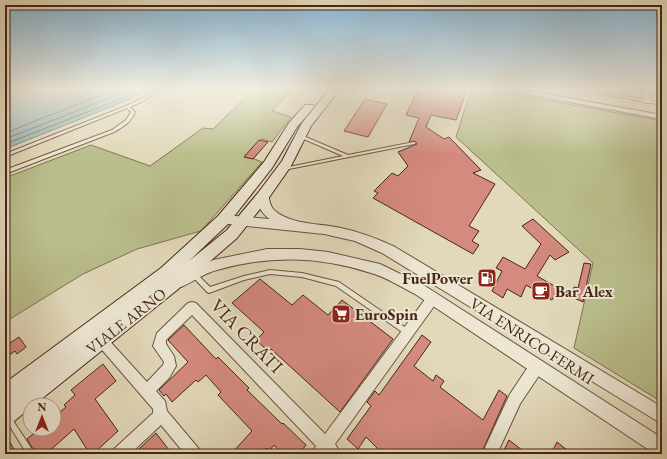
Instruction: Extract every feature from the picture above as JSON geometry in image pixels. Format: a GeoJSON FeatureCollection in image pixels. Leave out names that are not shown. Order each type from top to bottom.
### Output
{"type":"FeatureCollection","features":[{"type":"Feature","properties":{"kind":"main road","name":"VIALE ARNO"},"geometry":{"type":"LineString","coordinates":[[5,395],[166,273],[223,220],[268,165],[293,125],[305,111]]}},
{"type":"Feature","properties":{"kind":"main road","name":"VIALE ARNO"},"geometry":{"type":"LineString","coordinates":[[6,416],[214,250],[242,221],[263,196],[282,170],[306,125],[317,111]]}},
{"type":"Feature","properties":{"kind":"street"},"geometry":{"type":"LineString","coordinates":[[636,111],[662,116]]}},
{"type":"Feature","properties":{"kind":"street","name":"VIA ENRICO FERMI"},"geometry":{"type":"LineString","coordinates":[[263,196],[264,206],[267,212],[291,225]]}},
{"type":"Feature","properties":{"kind":"street","name":"VIA ENRICO FERMI"},"geometry":{"type":"LineString","coordinates":[[223,220],[291,225],[356,237],[391,251],[662,416]]}},
{"type":"Feature","properties":{"kind":"street","name":"VIA ENRICO FERMI"},"geometry":{"type":"LineString","coordinates":[[171,285],[213,265],[267,254],[321,256],[375,268],[433,298],[662,448]]}},
{"type":"Feature","properties":{"kind":"street"},"geometry":{"type":"LineString","coordinates":[[327,451],[433,298]]}},
{"type":"Feature","properties":{"kind":"street","name":"VIA CRATI"},"geometry":{"type":"LineString","coordinates":[[146,391],[166,373],[170,365],[170,361],[159,346],[161,337],[192,307],[327,451]]}},
{"type":"Feature","properties":{"kind":"street"},"geometry":{"type":"LineString","coordinates":[[101,340],[160,406],[161,414],[194,454]]}},
{"type":"Feature","properties":{"kind":"street"},"geometry":{"type":"LineString","coordinates":[[489,454],[515,399],[537,366]]}},
{"type":"Feature","properties":{"kind":"street"},"geometry":{"type":"LineString","coordinates":[[119,454],[161,414]]}},
{"type":"Feature","properties":{"kind":"lane"},"geometry":{"type":"LineString","coordinates":[[5,156],[116,111]]}},
{"type":"Feature","properties":{"kind":"lane"},"geometry":{"type":"LineString","coordinates":[[5,172],[114,131],[132,116],[132,111]]}},
{"type":"Feature","properties":{"kind":"lane"},"geometry":{"type":"LineString","coordinates":[[300,136],[348,156]]}},
{"type":"Feature","properties":{"kind":"lane"},"geometry":{"type":"LineString","coordinates":[[282,170],[414,142]]}},
{"type":"Feature","properties":{"kind":"lane"},"geometry":{"type":"LineString","coordinates":[[194,275],[209,290],[244,278],[270,272],[309,277],[337,284],[408,333]]}},
{"type":"Feature","properties":{"kind":"lane"},"geometry":{"type":"LineString","coordinates":[[6,416],[31,454]]}},
{"type":"Feature","properties":{"kind":"green space"},"geometry":{"type":"Polygon","coordinates":[[[231,111],[273,111],[291,117],[272,142],[262,139],[247,156],[262,162],[201,231],[137,249],[83,274],[5,322],[5,178],[91,145],[150,166],[203,128],[213,129],[231,111]]]}},
{"type":"Feature","properties":{"kind":"green space"},"geometry":{"type":"Polygon","coordinates":[[[464,111],[609,111],[662,121],[662,402],[574,348],[593,263],[456,137],[464,111]]]}},
{"type":"Feature","properties":{"kind":"water"},"geometry":{"type":"Polygon","coordinates":[[[5,111],[99,111],[5,149],[5,111]]]}},
{"type":"Feature","properties":{"kind":"building"},"geometry":{"type":"Polygon","coordinates":[[[357,111],[383,111],[368,137],[344,131],[357,111]]]}},
{"type":"Feature","properties":{"kind":"building"},"geometry":{"type":"Polygon","coordinates":[[[408,111],[459,111],[456,120],[431,115],[426,127],[444,139],[449,137],[481,170],[473,173],[495,184],[469,226],[479,231],[472,241],[479,245],[473,254],[373,198],[378,193],[374,191],[392,173],[398,176],[408,166],[398,152],[417,144],[415,141],[409,142],[419,118],[406,115],[408,111]]]}},
{"type":"Feature","properties":{"kind":"building"},"geometry":{"type":"Polygon","coordinates":[[[259,140],[268,142],[253,159],[244,157],[259,140]]]}},
{"type":"Feature","properties":{"kind":"building"},"geometry":{"type":"Polygon","coordinates":[[[533,219],[569,252],[555,260],[550,255],[537,276],[558,288],[552,300],[526,285],[521,297],[507,289],[503,298],[492,291],[502,271],[496,268],[503,257],[525,269],[541,244],[522,226],[533,219]]]}},
{"type":"Feature","properties":{"kind":"building"},"geometry":{"type":"Polygon","coordinates":[[[584,263],[591,264],[583,302],[572,297],[574,287],[578,288],[584,263]]]}},
{"type":"Feature","properties":{"kind":"building"},"geometry":{"type":"Polygon","coordinates":[[[260,279],[292,305],[303,295],[328,315],[342,300],[393,339],[340,412],[271,349],[268,351],[256,340],[264,332],[232,303],[260,279]]]}},
{"type":"Feature","properties":{"kind":"building"},"geometry":{"type":"Polygon","coordinates":[[[184,325],[216,359],[218,357],[249,388],[247,390],[306,445],[299,454],[282,454],[274,445],[269,451],[267,448],[262,454],[231,454],[252,431],[218,395],[221,392],[206,375],[198,382],[196,380],[172,402],[166,394],[164,396],[159,390],[188,362],[168,340],[184,325]]]}},
{"type":"Feature","properties":{"kind":"building"},"geometry":{"type":"Polygon","coordinates":[[[5,335],[10,343],[19,337],[26,347],[17,354],[15,351],[5,358],[5,335]]]}},
{"type":"Feature","properties":{"kind":"building"},"geometry":{"type":"Polygon","coordinates":[[[422,335],[431,342],[414,366],[433,381],[436,375],[444,381],[440,387],[483,420],[499,390],[507,396],[481,454],[375,454],[378,449],[366,437],[358,449],[347,439],[371,406],[367,402],[375,391],[379,395],[422,335]]]}},
{"type":"Feature","properties":{"kind":"building"},"geometry":{"type":"Polygon","coordinates":[[[103,364],[116,381],[95,399],[118,431],[93,454],[90,454],[74,429],[46,454],[36,454],[27,439],[29,437],[62,437],[62,410],[66,407],[64,405],[75,395],[71,390],[103,364]]]}},
{"type":"Feature","properties":{"kind":"building"},"geometry":{"type":"Polygon","coordinates":[[[156,433],[172,454],[143,454],[139,449],[156,433]]]}},
{"type":"Feature","properties":{"kind":"building"},"geometry":{"type":"Polygon","coordinates":[[[5,434],[15,451],[11,454],[5,454],[5,434]]]}},
{"type":"Feature","properties":{"kind":"building"},"geometry":{"type":"Polygon","coordinates":[[[509,440],[527,454],[502,454],[509,440]]]}},
{"type":"Feature","properties":{"kind":"building"},"geometry":{"type":"Polygon","coordinates":[[[557,442],[572,454],[551,454],[557,442]]]}},
{"type":"Feature","properties":{"kind":"place","name":"FuelPower"},"geometry":{"type":"Point","coordinates":[487,278]}},
{"type":"Feature","properties":{"kind":"place","name":"Bar Alex"},"geometry":{"type":"Point","coordinates":[541,291]}},
{"type":"Feature","properties":{"kind":"place","name":"EuroSpin"},"geometry":{"type":"Point","coordinates":[341,314]}}]}
